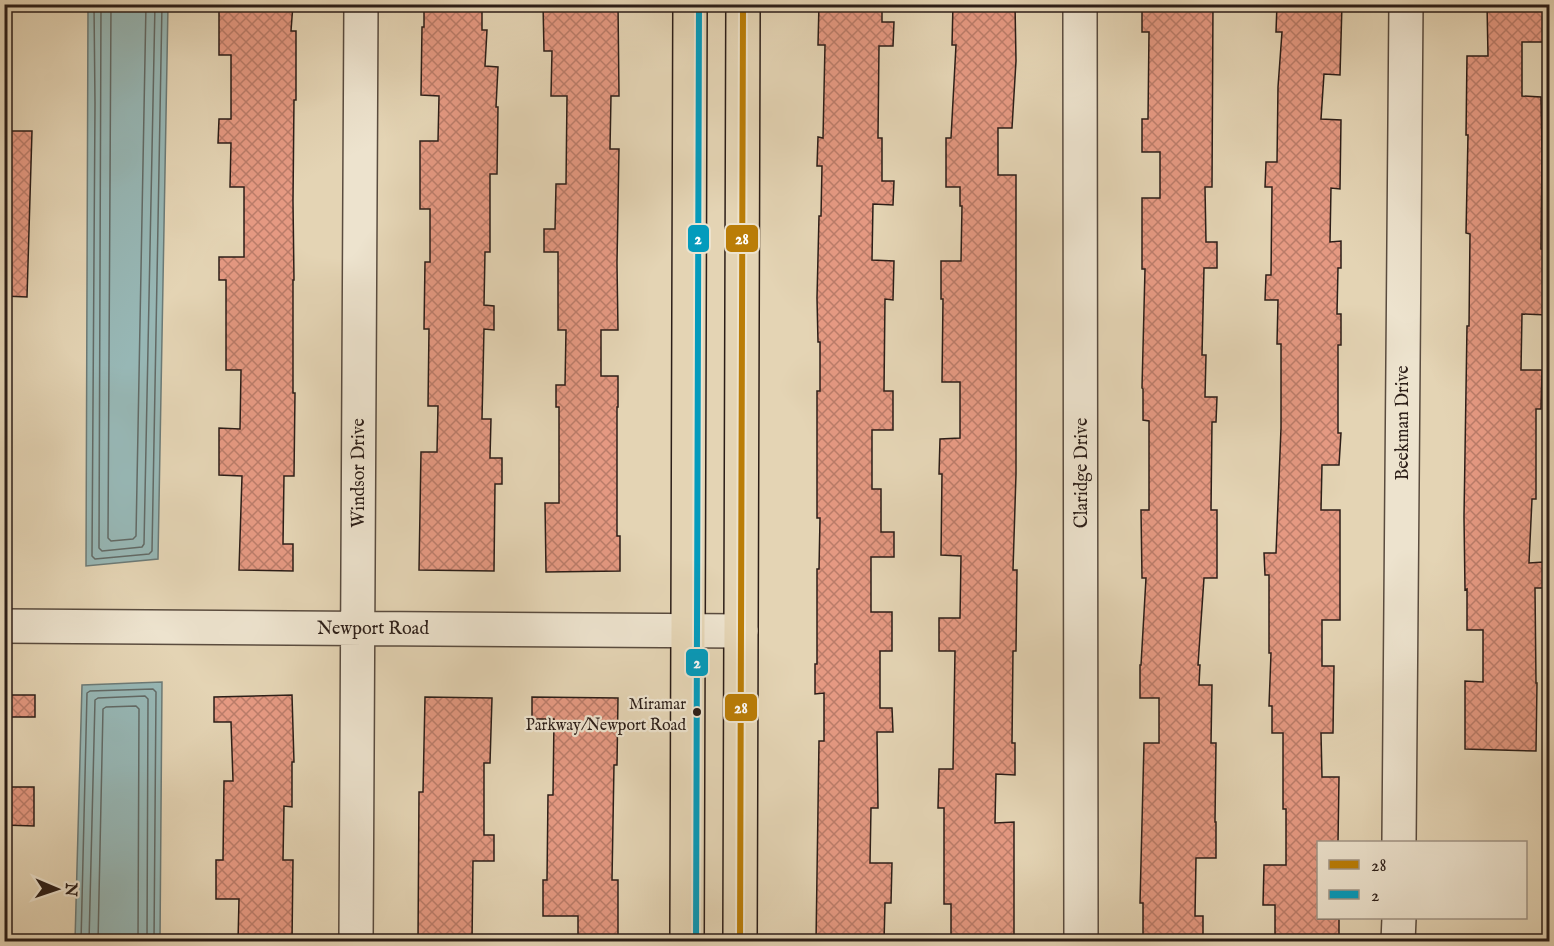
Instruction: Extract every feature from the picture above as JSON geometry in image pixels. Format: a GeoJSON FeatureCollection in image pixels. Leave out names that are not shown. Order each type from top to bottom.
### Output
{"type":"FeatureCollection","features":[{"type":"Feature","properties":{"kind":"main road"},"geometry":{"type":"LineString","coordinates":[[687,942],[690,4]]}},
{"type":"Feature","properties":{"kind":"main road"},"geometry":{"type":"LineString","coordinates":[[740,942],[743,4]]}},
{"type":"Feature","properties":{"kind":"street","name":"Windsor Drive"},"geometry":{"type":"LineString","coordinates":[[356,942],[361,4]]}},
{"type":"Feature","properties":{"kind":"street","name":"Claridge Drive"},"geometry":{"type":"LineString","coordinates":[[1080,4],[1081,942]]}},
{"type":"Feature","properties":{"kind":"street","name":"Beekman Drive"},"geometry":{"type":"LineString","coordinates":[[1399,841],[1406,4]]}},
{"type":"Feature","properties":{"kind":"street","name":"Newport Road"},"geometry":{"type":"LineString","coordinates":[[4,627],[741,631]]}},
{"type":"Feature","properties":{"kind":"street"},"geometry":{"type":"LineString","coordinates":[[1398,942],[1399,919]]}},
{"type":"Feature","properties":{"kind":"water"},"geometry":{"type":"Polygon","coordinates":[[[88,5],[168,5],[158,559],[86,566],[88,5]]]}},
{"type":"Feature","properties":{"kind":"water"},"geometry":{"type":"Polygon","coordinates":[[[162,682],[160,941],[75,941],[82,685],[162,682]]]}},
{"type":"Feature","properties":{"kind":"building"},"geometry":{"type":"Polygon","coordinates":[[[219,4],[293,4],[291,31],[296,31],[293,201],[294,476],[284,476],[283,544],[293,544],[293,571],[239,570],[242,476],[219,475],[219,428],[240,429],[241,370],[226,370],[226,280],[219,280],[219,257],[244,257],[244,187],[230,187],[231,143],[218,143],[219,119],[231,119],[231,55],[219,55],[219,4]]]}},
{"type":"Feature","properties":{"kind":"building"},"geometry":{"type":"Polygon","coordinates":[[[424,4],[482,4],[482,30],[487,30],[485,66],[498,67],[497,174],[490,174],[490,252],[485,252],[484,305],[494,306],[494,330],[484,329],[482,419],[491,419],[490,458],[502,458],[502,484],[495,484],[494,571],[419,570],[421,452],[437,452],[438,406],[428,406],[429,329],[424,329],[425,262],[430,262],[430,209],[420,209],[420,141],[438,141],[439,96],[421,95],[424,4]]]}},
{"type":"Feature","properties":{"kind":"building"},"geometry":{"type":"Polygon","coordinates":[[[543,4],[618,4],[619,96],[611,96],[610,149],[619,149],[618,330],[601,330],[601,376],[618,376],[617,536],[620,536],[620,571],[546,572],[545,503],[559,503],[559,407],[556,407],[556,385],[565,385],[566,330],[558,330],[558,252],[544,252],[544,229],[555,229],[556,184],[566,184],[567,96],[551,96],[552,51],[544,51],[543,4]]]}},
{"type":"Feature","properties":{"kind":"building"},"geometry":{"type":"Polygon","coordinates":[[[819,4],[882,4],[882,22],[894,22],[893,46],[879,46],[878,138],[882,138],[882,181],[894,181],[893,205],[873,204],[872,260],[894,261],[893,300],[885,299],[884,391],[893,391],[893,430],[872,430],[872,489],[881,489],[881,532],[894,532],[894,557],[871,557],[871,612],[892,612],[892,651],[880,651],[880,708],[892,708],[893,732],[877,732],[878,808],[871,808],[870,863],[892,863],[891,903],[885,903],[884,942],[816,942],[819,741],[824,741],[824,693],[815,694],[820,518],[817,518],[817,391],[820,391],[820,342],[818,342],[817,298],[822,166],[817,166],[818,137],[823,138],[825,45],[818,45],[819,4]]]}},
{"type":"Feature","properties":{"kind":"building"},"geometry":{"type":"Polygon","coordinates":[[[953,4],[1015,4],[1016,61],[1012,128],[998,128],[998,175],[1016,175],[1016,474],[1013,570],[1017,570],[1012,743],[1015,743],[1015,775],[996,774],[995,823],[1014,822],[1014,942],[951,942],[951,904],[944,904],[944,808],[938,808],[939,769],[953,769],[955,651],[939,651],[939,618],[960,618],[961,556],[941,555],[942,474],[939,474],[940,439],[960,438],[960,382],[942,382],[941,261],[961,261],[960,187],[946,187],[946,138],[951,138],[956,45],[952,45],[953,4]]]}},
{"type":"Feature","properties":{"kind":"building"},"geometry":{"type":"Polygon","coordinates":[[[1147,4],[1213,4],[1212,187],[1205,187],[1206,242],[1217,242],[1217,268],[1204,268],[1202,355],[1206,355],[1205,397],[1217,397],[1216,422],[1212,422],[1211,510],[1217,510],[1217,578],[1204,578],[1198,665],[1200,665],[1199,685],[1212,685],[1211,743],[1216,743],[1216,858],[1196,858],[1195,916],[1203,916],[1203,942],[1143,942],[1143,903],[1140,903],[1144,743],[1159,743],[1159,698],[1140,698],[1146,578],[1142,578],[1141,510],[1149,510],[1149,421],[1143,420],[1142,388],[1145,269],[1142,269],[1142,198],[1160,198],[1160,152],[1142,152],[1142,119],[1148,119],[1149,32],[1142,32],[1142,6],[1147,6],[1147,4]]]}},
{"type":"Feature","properties":{"kind":"building"},"geometry":{"type":"Polygon","coordinates":[[[1277,4],[1342,4],[1340,75],[1324,74],[1321,119],[1341,120],[1340,189],[1331,188],[1330,242],[1341,241],[1337,314],[1341,314],[1341,345],[1338,345],[1338,433],[1341,433],[1339,465],[1322,465],[1321,510],[1340,510],[1340,620],[1322,620],[1322,666],[1334,666],[1333,733],[1321,733],[1322,777],[1339,777],[1338,841],[1317,841],[1317,919],[1339,919],[1339,942],[1275,942],[1275,905],[1263,905],[1264,865],[1286,865],[1283,733],[1272,733],[1272,706],[1269,706],[1271,653],[1269,653],[1269,575],[1265,575],[1264,553],[1276,553],[1281,428],[1281,344],[1277,344],[1278,300],[1265,300],[1266,275],[1271,275],[1272,187],[1265,187],[1266,162],[1277,162],[1278,87],[1282,32],[1276,32],[1277,4]]]}},
{"type":"Feature","properties":{"kind":"building"},"geometry":{"type":"Polygon","coordinates":[[[1487,4],[1546,4],[1546,42],[1522,42],[1522,96],[1541,97],[1541,249],[1548,249],[1547,315],[1522,314],[1521,370],[1542,370],[1541,409],[1536,409],[1536,499],[1532,499],[1529,563],[1543,562],[1543,588],[1535,588],[1536,751],[1465,749],[1465,681],[1483,682],[1483,630],[1467,630],[1467,589],[1465,590],[1464,517],[1470,234],[1466,233],[1467,56],[1488,56],[1487,4]]]}},
{"type":"Feature","properties":{"kind":"building"},"geometry":{"type":"Polygon","coordinates":[[[4,131],[32,131],[27,297],[4,296],[4,131]]]}},
{"type":"Feature","properties":{"kind":"building"},"geometry":{"type":"Polygon","coordinates":[[[4,695],[35,695],[35,717],[4,717],[4,695]]]}},
{"type":"Feature","properties":{"kind":"building"},"geometry":{"type":"Polygon","coordinates":[[[292,695],[294,762],[292,762],[292,807],[284,806],[283,860],[293,860],[292,942],[238,942],[239,899],[216,899],[216,860],[223,860],[224,781],[233,781],[231,722],[214,722],[214,697],[292,695]]]}},
{"type":"Feature","properties":{"kind":"building"},"geometry":{"type":"Polygon","coordinates":[[[425,697],[492,698],[490,763],[484,763],[484,835],[494,835],[494,861],[473,861],[472,942],[418,942],[419,792],[423,792],[425,697]]]}},
{"type":"Feature","properties":{"kind":"building"},"geometry":{"type":"Polygon","coordinates":[[[532,697],[618,698],[612,880],[618,880],[618,942],[578,942],[578,916],[543,916],[543,880],[547,880],[548,795],[553,795],[554,719],[532,719],[532,697]]]}},
{"type":"Feature","properties":{"kind":"building"},"geometry":{"type":"Polygon","coordinates":[[[4,787],[34,787],[34,826],[4,825],[4,787]]]}},
{"type":"Feature","properties":{"kind":"transit line","name":"2"},"geometry":{"type":"LineString","coordinates":[[696,942],[699,4]]}},
{"type":"Feature","properties":{"kind":"transit line","name":"28"},"geometry":{"type":"LineString","coordinates":[[740,942],[743,4]]}},
{"type":"Feature","properties":{"kind":"place","name":"Miramar Parkway/Newport Road"},"geometry":{"type":"Point","coordinates":[697,712]}}]}
